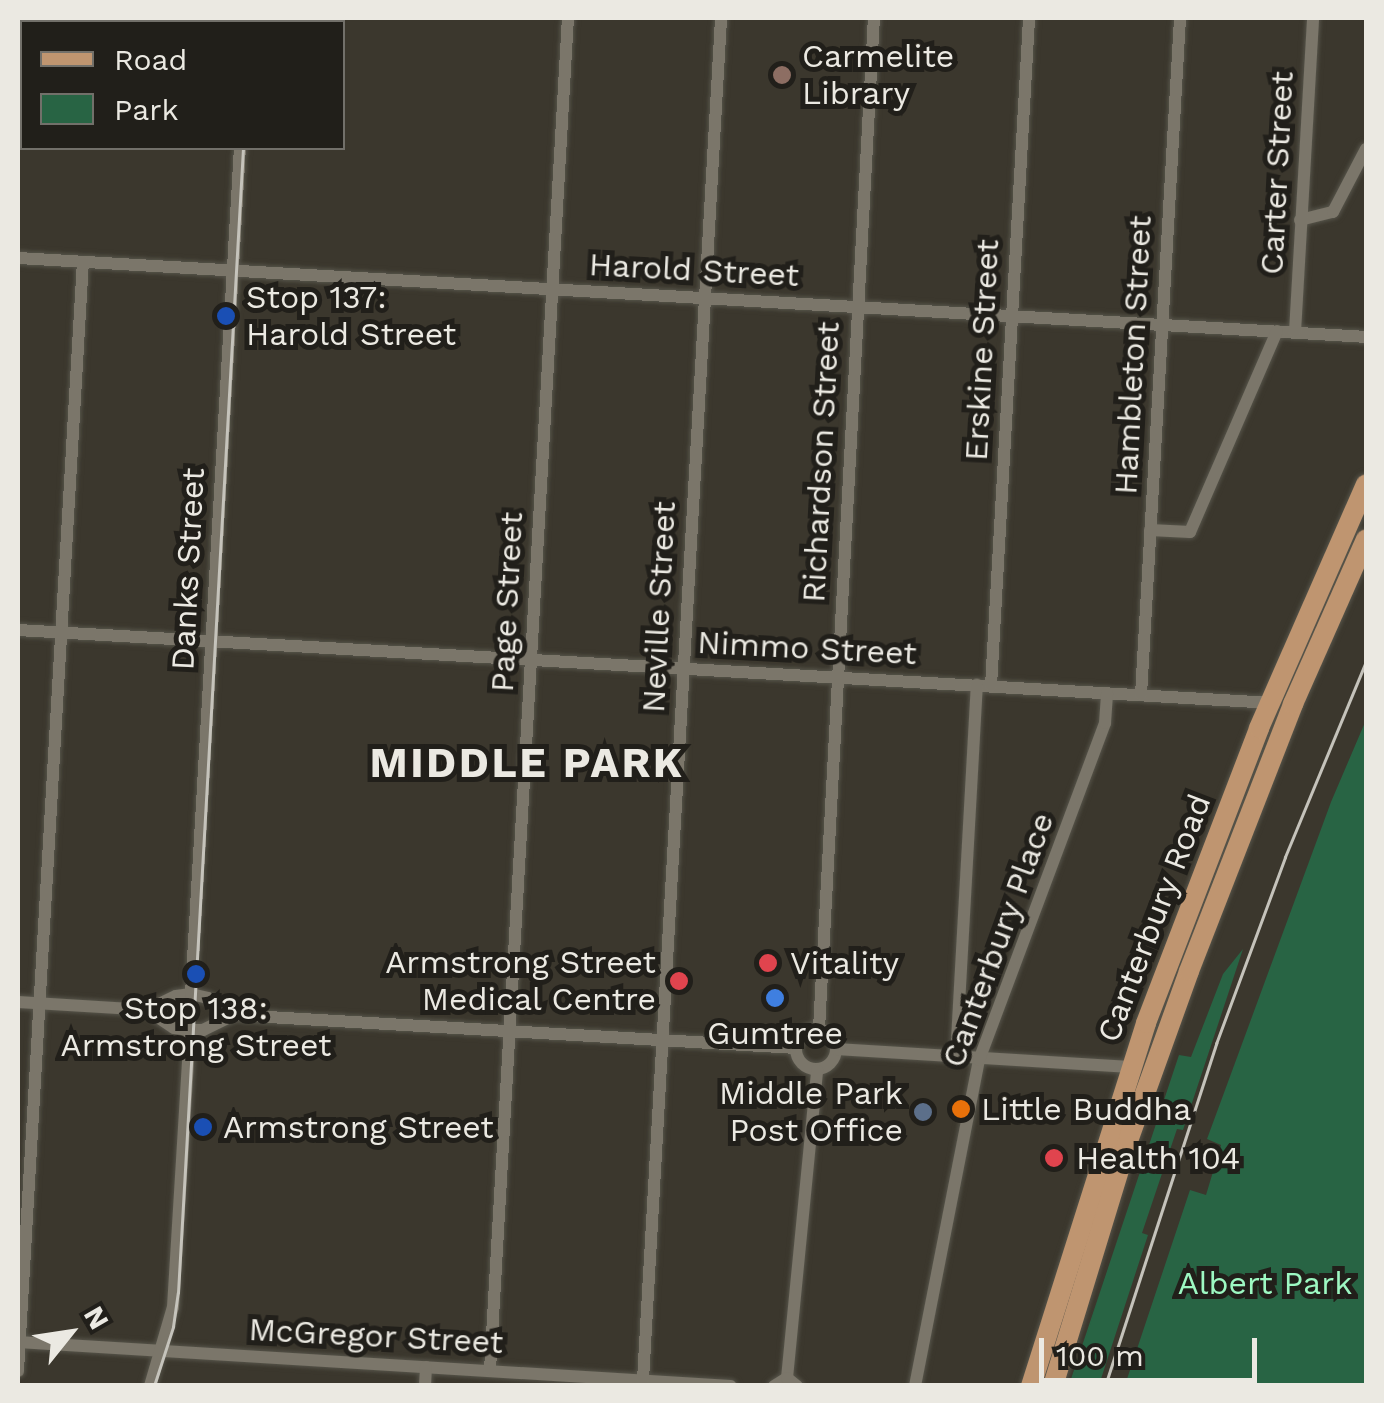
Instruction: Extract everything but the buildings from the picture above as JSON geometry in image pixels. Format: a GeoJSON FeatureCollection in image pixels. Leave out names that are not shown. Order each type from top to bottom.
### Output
{"type":"FeatureCollection","features":[{"type":"Feature","properties":{"kind":"main road","name":"Canterbury Road"},"geometry":{"type":"LineString","coordinates":[[1031,1386],[1130,1067],[1270,703],[1366,484]]}},
{"type":"Feature","properties":{"kind":"main road","name":"Canterbury Road"},"geometry":{"type":"LineString","coordinates":[[1053,1386],[1148,1081],[1293,704],[1366,540]]}},
{"type":"Feature","properties":{"kind":"street","name":"Page Street"},"geometry":{"type":"LineString","coordinates":[[490,1370],[568,18]]}},
{"type":"Feature","properties":{"kind":"street","name":"Neville Street"},"geometry":{"type":"LineString","coordinates":[[643,1380],[720,18]]}},
{"type":"Feature","properties":{"kind":"street","name":"Richardson Street"},"geometry":{"type":"LineString","coordinates":[[819,1029],[874,18]]}},
{"type":"Feature","properties":{"kind":"street","name":"Erskine Street"},"geometry":{"type":"LineString","coordinates":[[956,1058],[1028,18]]}},
{"type":"Feature","properties":{"kind":"street","name":"Hambleton Street"},"geometry":{"type":"LineString","coordinates":[[1140,695],[1180,18]]}},
{"type":"Feature","properties":{"kind":"street","name":"Carter Street"},"geometry":{"type":"LineString","coordinates":[[1295,332],[1313,18]]}},
{"type":"Feature","properties":{"kind":"street"},"geometry":{"type":"LineString","coordinates":[[1300,220],[1333,212],[1366,149]]}},
{"type":"Feature","properties":{"kind":"street","name":"Danks Street"},"geometry":{"type":"LineString","coordinates":[[191,994],[240,150]]}},
{"type":"Feature","properties":{"kind":"street","name":"Harold Street"},"geometry":{"type":"LineString","coordinates":[[18,258],[704,301],[858,306],[1366,336]]}},
{"type":"Feature","properties":{"kind":"street"},"geometry":{"type":"LineString","coordinates":[[18,1371],[83,262]]}},
{"type":"Feature","properties":{"kind":"street"},"geometry":{"type":"LineString","coordinates":[[1150,530],[1190,532],[1277,332]]}},
{"type":"Feature","properties":{"kind":"street","name":"Nimmo Street"},"geometry":{"type":"LineString","coordinates":[[18,630],[1293,704]]}},
{"type":"Feature","properties":{"kind":"street","name":"Canterbury Place"},"geometry":{"type":"LineString","coordinates":[[915,1386],[979,1060],[1105,723],[1107,693]]}},
{"type":"Feature","properties":{"kind":"street"},"geometry":{"type":"LineString","coordinates":[[18,1002],[147,1010],[191,994],[234,1015],[796,1048]]}},
{"type":"Feature","properties":{"kind":"street"},"geometry":{"type":"LineString","coordinates":[[171,999],[166,1014],[171,1026]]}},
{"type":"Feature","properties":{"kind":"street"},"geometry":{"type":"LineString","coordinates":[[209,1027],[214,1018],[212,1002]]}},
{"type":"Feature","properties":{"kind":"street"},"geometry":{"type":"LineString","coordinates":[[147,1010],[171,1026],[190,1030],[209,1027],[234,1015]]}},
{"type":"Feature","properties":{"kind":"street"},"geometry":{"type":"LineString","coordinates":[[819,1029],[833,1038],[836,1049],[829,1065],[817,1070],[799,1061],[796,1048],[801,1036],[819,1029]]}},
{"type":"Feature","properties":{"kind":"street"},"geometry":{"type":"LineString","coordinates":[[150,1386],[174,1293],[190,1030]]}},
{"type":"Feature","properties":{"kind":"street"},"geometry":{"type":"LineString","coordinates":[[836,1049],[1130,1067]]}},
{"type":"Feature","properties":{"kind":"street"},"geometry":{"type":"LineString","coordinates":[[774,1386],[792,1382],[817,1070]]}},
{"type":"Feature","properties":{"kind":"street","name":"McGregor Street"},"geometry":{"type":"LineString","coordinates":[[18,1342],[732,1386]]}},
{"type":"Feature","properties":{"kind":"street"},"geometry":{"type":"LineString","coordinates":[[425,1386],[426,1367]]}},
{"type":"Feature","properties":{"kind":"green space","name":"Albert Park"},"geometry":{"type":"Polygon","coordinates":[[[1366,720],[1366,1385],[1125,1385],[1190,1190],[1206,1195],[1221,1145],[1207,1139],[1331,802],[1366,720]]]}},
{"type":"Feature","properties":{"kind":"green space"},"geometry":{"type":"Polygon","coordinates":[[[1243,949],[1183,1130],[1177,1129],[1142,1233],[1148,1235],[1099,1385],[1069,1385],[1179,1055],[1191,1057],[1223,974],[1243,949]]]}},
{"type":"Feature","properties":{"kind":"tram line"},"geometry":{"type":"LineString","coordinates":[[154,1386],[173,1327],[178,1293],[243,150]]}},
{"type":"Feature","properties":{"kind":"tram line"},"geometry":{"type":"LineString","coordinates":[[1105,1386],[1216,1044],[1285,857],[1366,661]]}},
{"type":"Feature","properties":{"kind":"place","name":"Carmelite Library"},"geometry":{"type":"Point","coordinates":[782,75]}},
{"type":"Feature","properties":{"kind":"place","name":"Stop 137: Harold Street"},"geometry":{"type":"Point","coordinates":[226,316]}},
{"type":"Feature","properties":{"kind":"place","name":"Vitality"},"geometry":{"type":"Point","coordinates":[768,963]}},
{"type":"Feature","properties":{"kind":"place","name":"Stop 138: Armstrong Street"},"geometry":{"type":"Point","coordinates":[196,974]}},
{"type":"Feature","properties":{"kind":"place","name":"Armstrong Street Medical Centre"},"geometry":{"type":"Point","coordinates":[679,981]}},
{"type":"Feature","properties":{"kind":"place","name":"Gumtree"},"geometry":{"type":"Point","coordinates":[775,998]}},
{"type":"Feature","properties":{"kind":"place","name":"Little Buddha"},"geometry":{"type":"Point","coordinates":[961,1109]}},
{"type":"Feature","properties":{"kind":"place","name":"Middle Park Post Office"},"geometry":{"type":"Point","coordinates":[923,1112]}},
{"type":"Feature","properties":{"kind":"place","name":"Armstrong Street"},"geometry":{"type":"Point","coordinates":[203,1127]}},
{"type":"Feature","properties":{"kind":"place","name":"Health 104"},"geometry":{"type":"Point","coordinates":[1054,1158]}},
{"type":"Feature","properties":{"kind":"district","name":"MIDDLE PARK"},"geometry":{"type":"Point","coordinates":[527,763]}}]}
